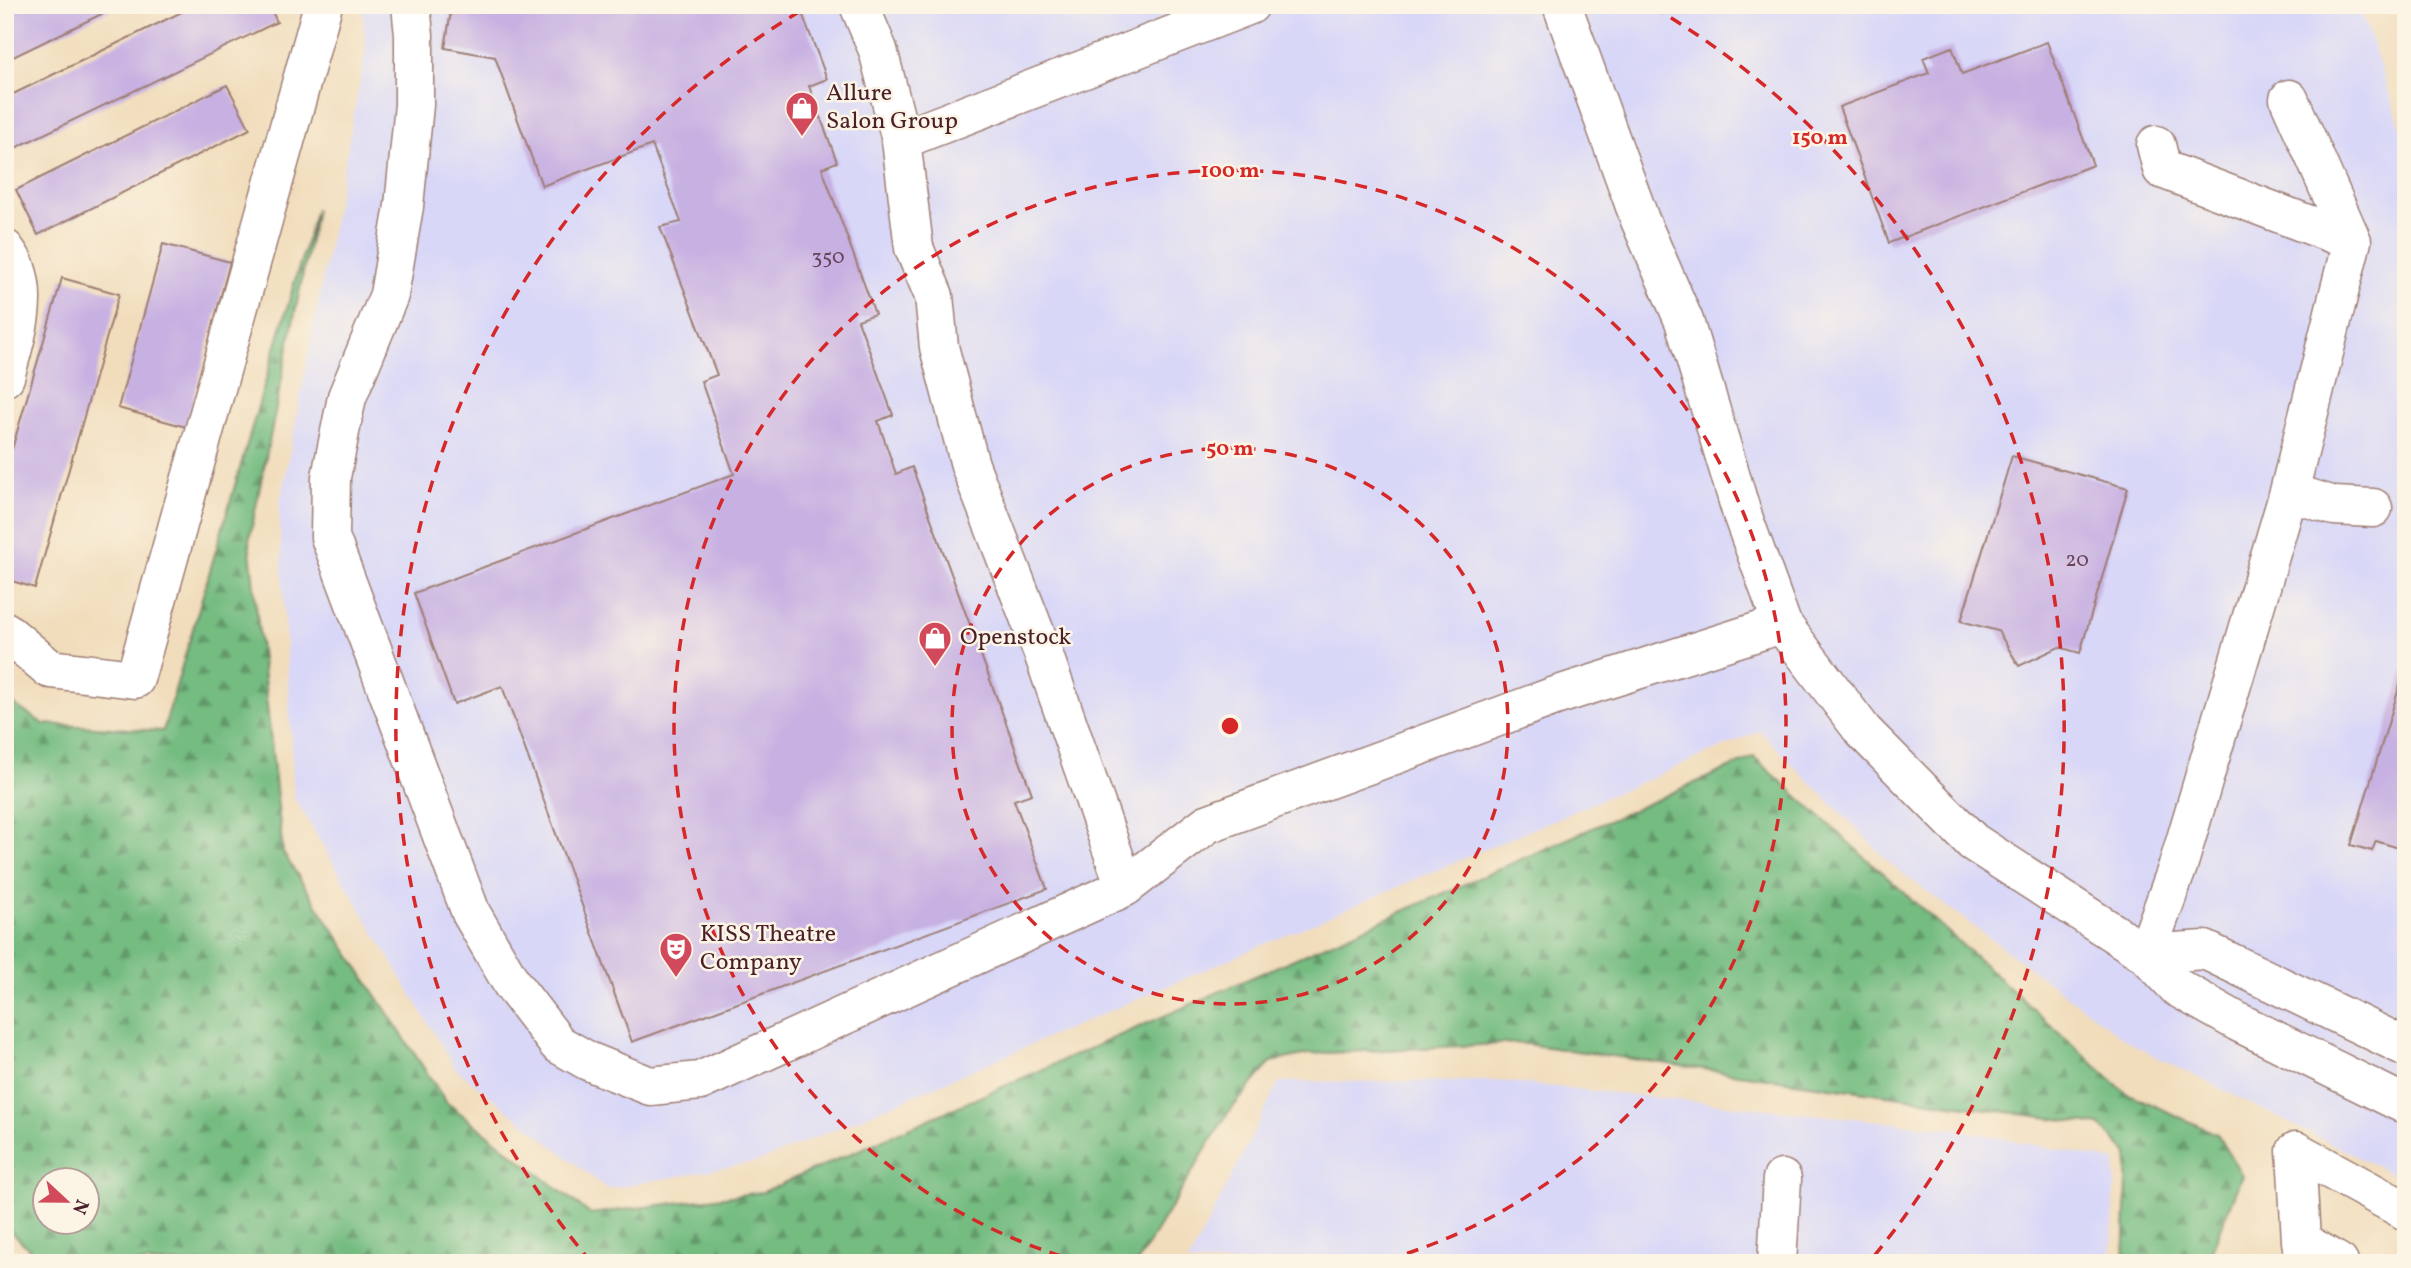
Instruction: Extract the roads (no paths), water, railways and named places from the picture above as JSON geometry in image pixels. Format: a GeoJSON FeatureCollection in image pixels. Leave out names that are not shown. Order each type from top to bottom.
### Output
{"type":"FeatureCollection","features":[{"type":"Feature","properties":{"kind":"lane"},"geometry":{"type":"LineString","coordinates":[[5,631],[50,669],[135,679],[323,5]]}},
{"type":"Feature","properties":{"kind":"lane"},"geometry":{"type":"LineString","coordinates":[[411,5],[414,105],[404,206],[389,295],[347,397],[331,477],[330,537],[471,913],[512,984],[558,1044],[588,1061],[650,1086],[700,1081],[1125,887],[1207,824],[1555,696],[1782,624]]}},
{"type":"Feature","properties":{"kind":"lane"},"geometry":{"type":"LineString","coordinates":[[859,5],[878,50],[901,140],[914,248],[934,296],[939,346],[970,465],[1051,676],[1125,887]]}},
{"type":"Feature","properties":{"kind":"lane"},"geometry":{"type":"LineString","coordinates":[[901,140],[1250,5]]}},
{"type":"Feature","properties":{"kind":"lane"},"geometry":{"type":"LineString","coordinates":[[1562,5],[1640,220],[1684,321],[1742,514],[1782,624],[1863,731],[1973,842],[2146,954],[2178,988],[2238,1022],[2404,1100]]}},
{"type":"Feature","properties":{"kind":"lane"},"geometry":{"type":"LineString","coordinates":[[2146,954],[2178,866],[2289,492],[2352,241],[2289,99]]}},
{"type":"Feature","properties":{"kind":"lane"},"geometry":{"type":"LineString","coordinates":[[2157,145],[2162,169],[2352,241]]}},
{"type":"Feature","properties":{"kind":"lane"},"geometry":{"type":"LineString","coordinates":[[5,249],[16,268],[20,295],[19,326],[5,377]]}},
{"type":"Feature","properties":{"kind":"lane"},"geometry":{"type":"LineString","coordinates":[[2289,492],[2334,506],[2373,508]]}},
{"type":"Feature","properties":{"kind":"lane"},"geometry":{"type":"LineString","coordinates":[[2146,954],[2205,950],[2406,1047]]}},
{"type":"Feature","properties":{"kind":"lane"},"geometry":{"type":"LineString","coordinates":[[2339,1263],[2303,1252],[2296,1151],[2406,1211]]}},
{"type":"Feature","properties":{"kind":"lane"},"geometry":{"type":"LineString","coordinates":[[1777,1263],[1782,1179]]}},
{"type":"Feature","properties":{"kind":"place","name":"Allure Salon Group"},"geometry":{"type":"Point","coordinates":[802,138]}},
{"type":"Feature","properties":{"kind":"place","name":"Openstock"},"geometry":{"type":"Point","coordinates":[935,668]}},
{"type":"Feature","properties":{"kind":"place","name":"KISS Theatre Company"},"geometry":{"type":"Point","coordinates":[676,979]}}]}
